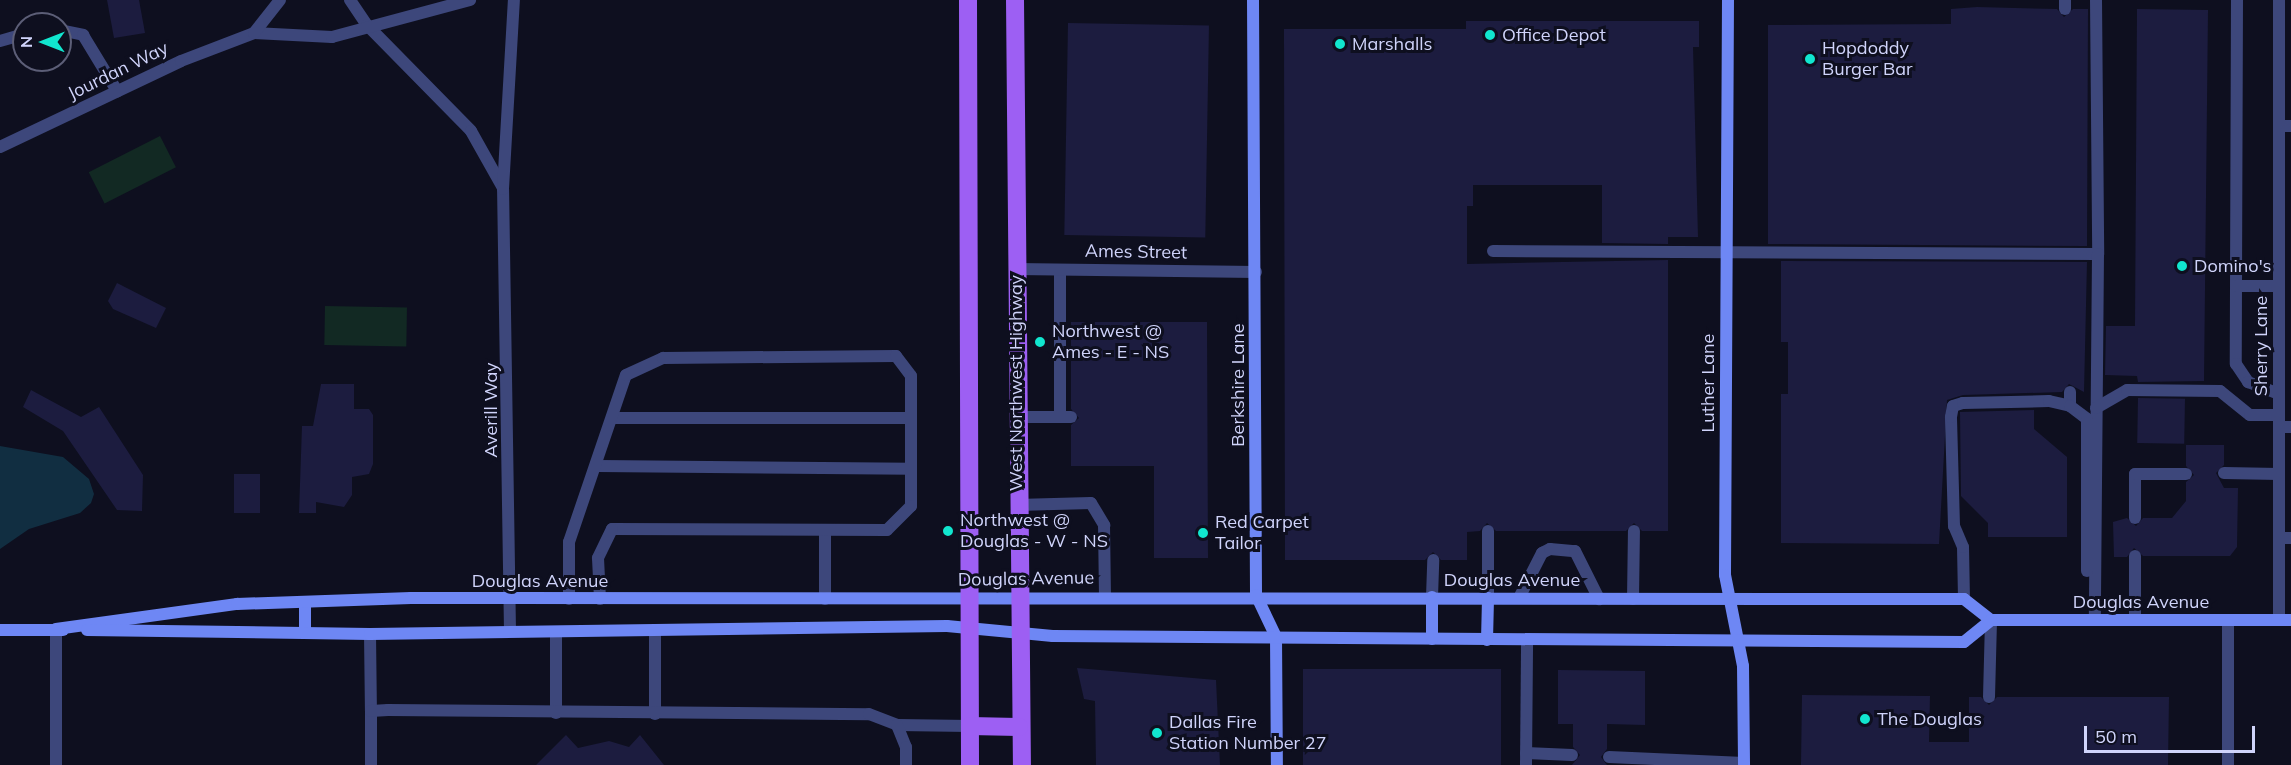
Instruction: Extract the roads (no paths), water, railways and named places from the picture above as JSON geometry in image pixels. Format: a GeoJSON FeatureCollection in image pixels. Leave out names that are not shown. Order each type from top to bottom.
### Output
{"type":"FeatureCollection","features":[{"type":"Feature","properties":{"kind":"main road"},"geometry":{"type":"LineString","coordinates":[[968,0],[969,765]]}},
{"type":"Feature","properties":{"kind":"main road","name":"West Northwest Highway"},"geometry":{"type":"LineString","coordinates":[[1015,0],[1017,596],[1019,728],[1022,765]]}},
{"type":"Feature","properties":{"kind":"main road"},"geometry":{"type":"LineString","coordinates":[[970,726],[1019,728]]}},
{"type":"Feature","properties":{"kind":"street","name":"Jourdan Way"},"geometry":{"type":"LineString","coordinates":[[254,33],[280,0]]}},
{"type":"Feature","properties":{"kind":"street","name":"Averill Way"},"geometry":{"type":"LineString","coordinates":[[350,0],[367,25],[471,131],[503,189]]}},
{"type":"Feature","properties":{"kind":"street","name":"Jourdan Way"},"geometry":{"type":"LineString","coordinates":[[0,147],[117,91],[254,33],[332,37],[367,25],[470,0]]}},
{"type":"Feature","properties":{"kind":"street","name":"Averill Way"},"geometry":{"type":"LineString","coordinates":[[510,631],[503,189],[514,0]]}},
{"type":"Feature","properties":{"kind":"street","name":"Berkshire Lane"},"geometry":{"type":"LineString","coordinates":[[1253,0],[1256,595],[1276,638],[1277,765]]}},
{"type":"Feature","properties":{"kind":"street","name":"Luther Lane"},"geometry":{"type":"LineString","coordinates":[[1728,0],[1725,575],[1738,642],[1744,764]]}},
{"type":"Feature","properties":{"kind":"street"},"geometry":{"type":"LineString","coordinates":[[2091,620],[2098,254],[2096,0]]}},
{"type":"Feature","properties":{"kind":"street"},"geometry":{"type":"LineString","coordinates":[[2237,0],[2236,286],[2239,375],[2279,394]]}},
{"type":"Feature","properties":{"kind":"street","name":"Sherry Lane"},"geometry":{"type":"LineString","coordinates":[[2279,0],[2285,126],[2279,286],[2279,394],[2283,423],[2279,474],[2285,538],[2285,620]]}},
{"type":"Feature","properties":{"kind":"street"},"geometry":{"type":"LineString","coordinates":[[72,33],[83,35],[117,91]]}},
{"type":"Feature","properties":{"kind":"street"},"geometry":{"type":"LineString","coordinates":[[1493,251],[1727,249],[2098,254]]}},
{"type":"Feature","properties":{"kind":"street","name":"Ames Street"},"geometry":{"type":"LineString","coordinates":[[1015,269],[1256,272]]}},
{"type":"Feature","properties":{"kind":"street"},"geometry":{"type":"LineString","coordinates":[[1016,417],[1065,417],[1060,270]]}},
{"type":"Feature","properties":{"kind":"street"},"geometry":{"type":"LineString","coordinates":[[2236,286],[2279,286]]}},
{"type":"Feature","properties":{"kind":"street"},"geometry":{"type":"LineString","coordinates":[[568,598],[569,542],[598,466],[626,375],[663,358],[896,356],[911,376],[911,506],[887,530],[612,529],[598,558],[600,598]]}},
{"type":"Feature","properties":{"kind":"street"},"geometry":{"type":"LineString","coordinates":[[2096,408],[2127,390],[2220,391],[2250,415],[2283,423]]}},
{"type":"Feature","properties":{"kind":"street"},"geometry":{"type":"LineString","coordinates":[[2070,392],[2070,406]]}},
{"type":"Feature","properties":{"kind":"street"},"geometry":{"type":"LineString","coordinates":[[1989,697],[1991,620],[1964,599],[1963,547],[1953,526],[1951,417],[1953,406],[1963,397],[2070,406],[2087,419],[2091,620]]}},
{"type":"Feature","properties":{"kind":"street"},"geometry":{"type":"LineString","coordinates":[[613,418],[911,418]]}},
{"type":"Feature","properties":{"kind":"street"},"geometry":{"type":"LineString","coordinates":[[598,466],[911,469]]}},
{"type":"Feature","properties":{"kind":"street"},"geometry":{"type":"LineString","coordinates":[[2224,473],[2279,474]]}},
{"type":"Feature","properties":{"kind":"street"},"geometry":{"type":"LineString","coordinates":[[2135,518],[2135,474],[2186,474]]}},
{"type":"Feature","properties":{"kind":"street"},"geometry":{"type":"LineString","coordinates":[[1017,505],[1091,503],[1104,525],[1105,595]]}},
{"type":"Feature","properties":{"kind":"street"},"geometry":{"type":"LineString","coordinates":[[825,530],[825,599]]}},
{"type":"Feature","properties":{"kind":"street"},"geometry":{"type":"LineString","coordinates":[[1487,640],[1488,531]]}},
{"type":"Feature","properties":{"kind":"street"},"geometry":{"type":"LineString","coordinates":[[1632,598],[1634,531]]}},
{"type":"Feature","properties":{"kind":"street"},"geometry":{"type":"LineString","coordinates":[[1519,598],[1542,553],[1550,549],[1575,551],[1599,598]]}},
{"type":"Feature","properties":{"kind":"street"},"geometry":{"type":"LineString","coordinates":[[2135,556],[2135,620]]}},
{"type":"Feature","properties":{"kind":"street"},"geometry":{"type":"LineString","coordinates":[[1432,639],[1433,560]]}},
{"type":"Feature","properties":{"kind":"street","name":"Douglas Avenue"},"geometry":{"type":"LineString","coordinates":[[56,629],[188,608],[305,602],[568,598],[969,598],[1105,595],[1964,599]]}},
{"type":"Feature","properties":{"kind":"street"},"geometry":{"type":"LineString","coordinates":[[305,602],[305,633]]}},
{"type":"Feature","properties":{"kind":"street","name":"Douglas Avenue"},"geometry":{"type":"LineString","coordinates":[[0,630],[370,634],[969,628],[1018,632],[1276,638],[1964,642],[1991,620],[2285,620]]}},
{"type":"Feature","properties":{"kind":"street"},"geometry":{"type":"LineString","coordinates":[[2228,620],[2228,765]]}},
{"type":"Feature","properties":{"kind":"street"},"geometry":{"type":"LineString","coordinates":[[56,629],[56,765]]}},
{"type":"Feature","properties":{"kind":"street"},"geometry":{"type":"LineString","coordinates":[[655,631],[655,714]]}},
{"type":"Feature","properties":{"kind":"street"},"geometry":{"type":"LineString","coordinates":[[556,632],[556,713]]}},
{"type":"Feature","properties":{"kind":"street"},"geometry":{"type":"LineString","coordinates":[[370,634],[371,765]]}},
{"type":"Feature","properties":{"kind":"street"},"geometry":{"type":"LineString","coordinates":[[1527,640],[1526,759],[1572,755]]}},
{"type":"Feature","properties":{"kind":"street"},"geometry":{"type":"LineString","coordinates":[[371,711],[870,714],[897,725],[970,726]]}},
{"type":"Feature","properties":{"kind":"street"},"geometry":{"type":"LineString","coordinates":[[897,725],[906,747],[906,765]]}},
{"type":"Feature","properties":{"kind":"street"},"geometry":{"type":"LineString","coordinates":[[1610,757],[1744,764]]}},
{"type":"Feature","properties":{"kind":"water"},"geometry":{"type":"Polygon","coordinates":[[[0,446],[63,457],[89,479],[94,494],[91,503],[80,513],[29,529],[0,549],[0,446]]]}},
{"type":"Feature","properties":{"kind":"place","name":"Office Depot"},"geometry":{"type":"Point","coordinates":[1490,35]}},
{"type":"Feature","properties":{"kind":"place","name":"Marshalls"},"geometry":{"type":"Point","coordinates":[1340,44]}},
{"type":"Feature","properties":{"kind":"place","name":"Hopdoddy Burger Bar"},"geometry":{"type":"Point","coordinates":[1810,59]}},
{"type":"Feature","properties":{"kind":"place","name":"Domino's"},"geometry":{"type":"Point","coordinates":[2182,266]}},
{"type":"Feature","properties":{"kind":"place","name":"Northwest @ Ames - E - NS"},"geometry":{"type":"Point","coordinates":[1040,342]}},
{"type":"Feature","properties":{"kind":"place","name":"Northwest @ Douglas - W - NS"},"geometry":{"type":"Point","coordinates":[948,531]}},
{"type":"Feature","properties":{"kind":"place","name":"Red Carpet Tailor"},"geometry":{"type":"Point","coordinates":[1203,533]}},
{"type":"Feature","properties":{"kind":"place","name":"The Douglas"},"geometry":{"type":"Point","coordinates":[1865,719]}},
{"type":"Feature","properties":{"kind":"place","name":"Dallas Fire Station Number 27"},"geometry":{"type":"Point","coordinates":[1157,733]}}]}
